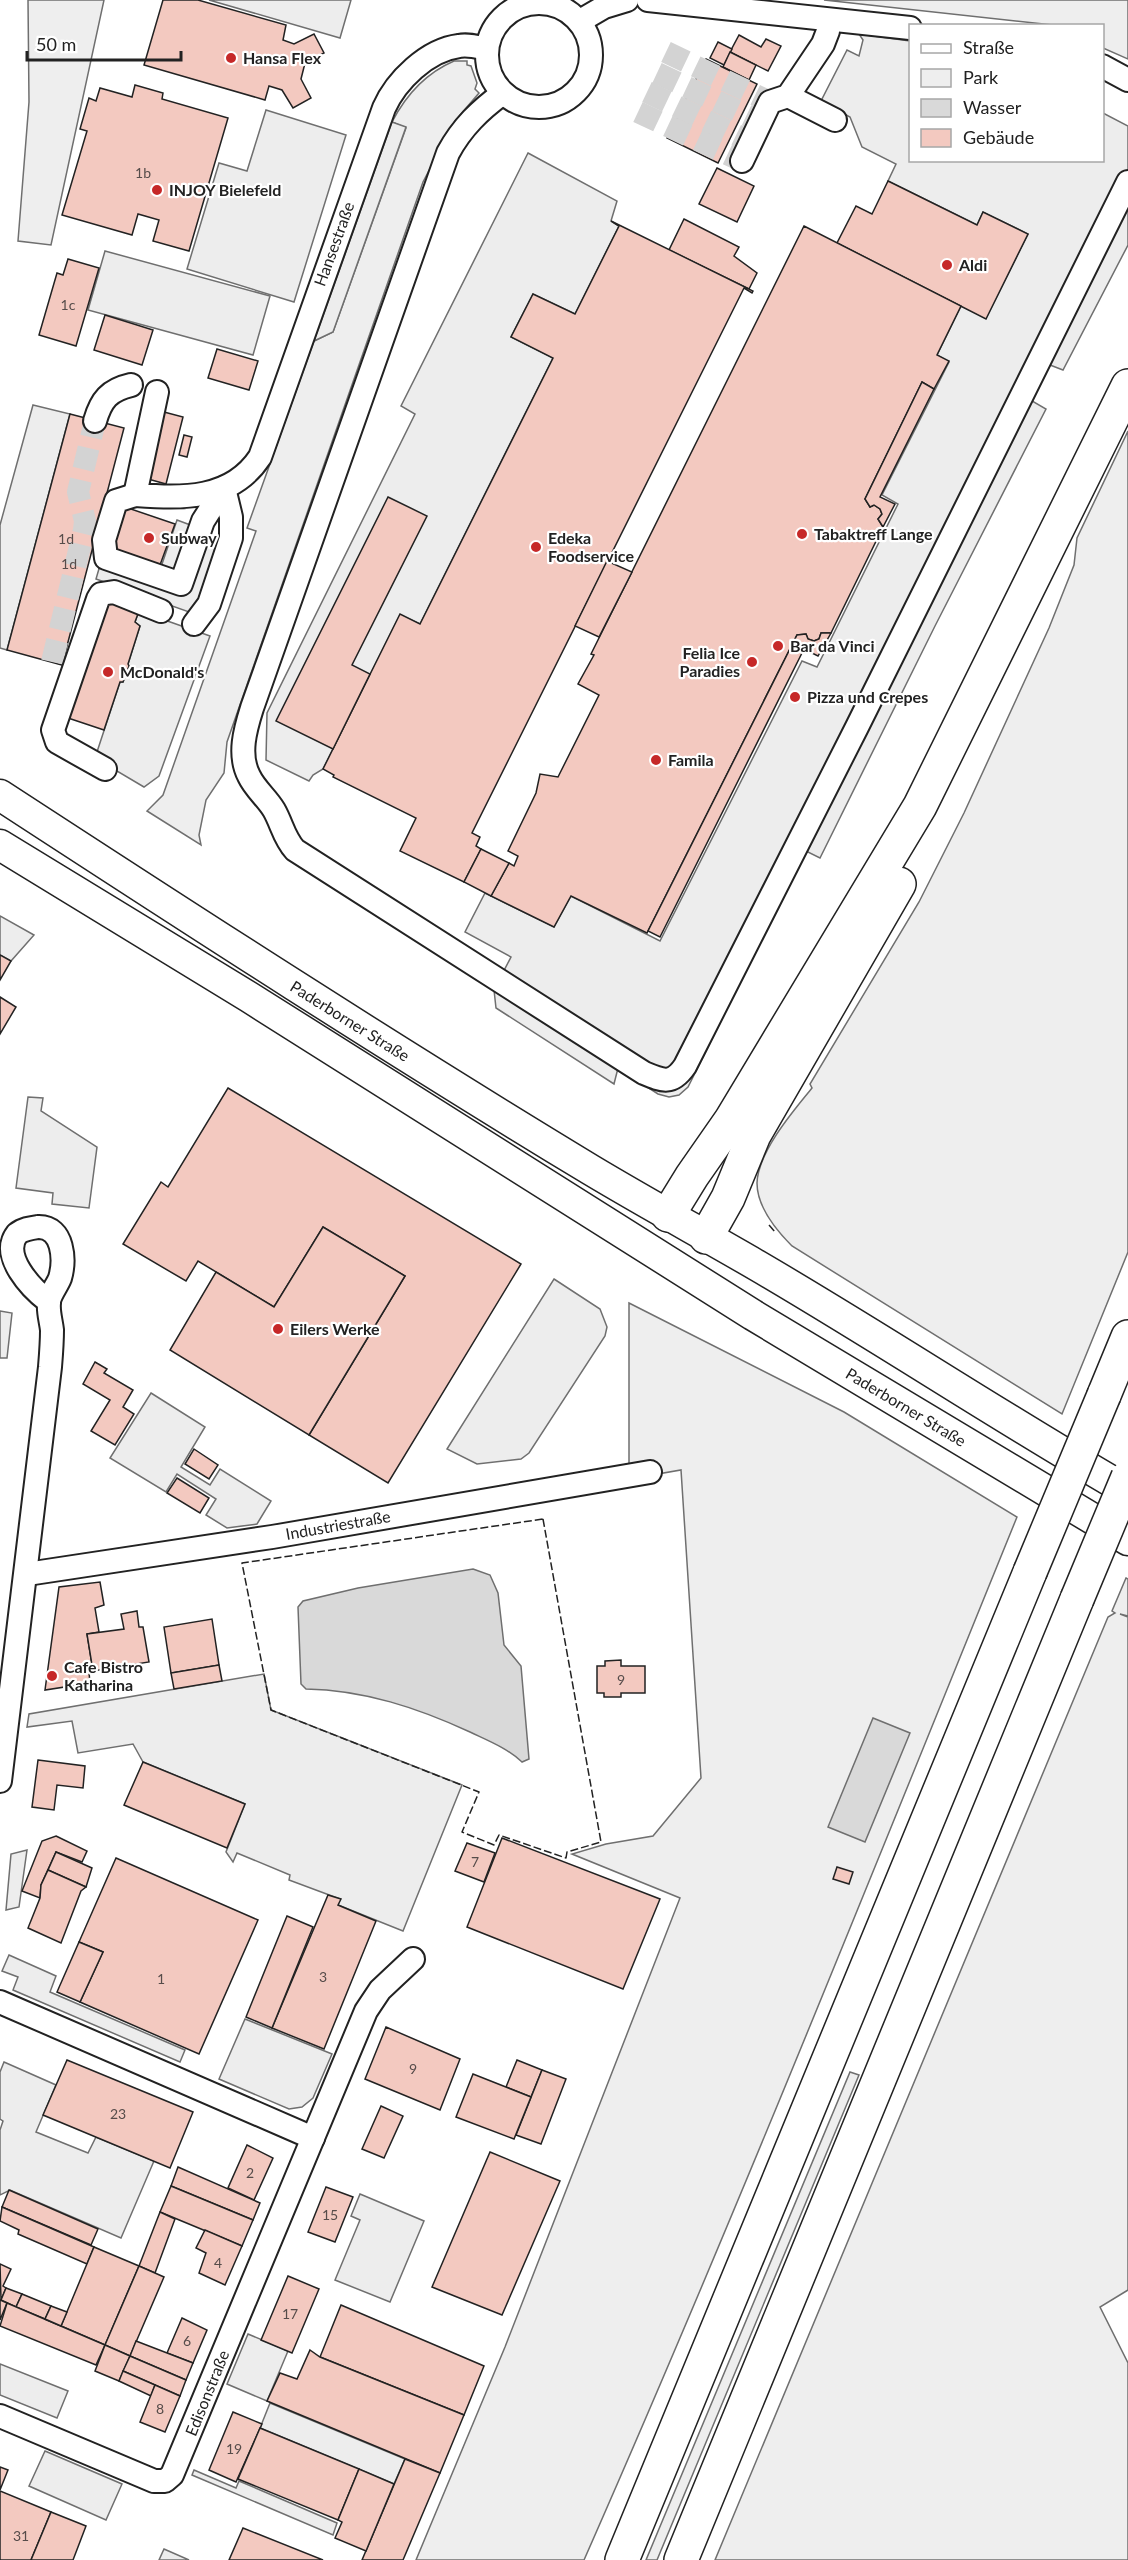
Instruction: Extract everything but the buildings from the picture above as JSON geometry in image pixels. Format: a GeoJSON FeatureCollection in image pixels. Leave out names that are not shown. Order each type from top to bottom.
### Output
{"type":"FeatureCollection","features":[{"type":"Feature","properties":{"kind":"highway"},"geometry":{"type":"LineString","coordinates":[[668,1215],[731,1120],[920,806],[1128,386]]}},
{"type":"Feature","properties":{"kind":"highway"},"geometry":{"type":"LineString","coordinates":[[706,1237],[728,1198],[754,1135],[930,831],[946,799],[987,715],[1069,504]]}},
{"type":"Feature","properties":{"kind":"highway"},"geometry":{"type":"LineString","coordinates":[[622,2560],[1128,1337]]}},
{"type":"Feature","properties":{"kind":"highway"},"geometry":{"type":"LineString","coordinates":[[681,2560],[1128,1477]]}},
{"type":"Feature","properties":{"kind":"main road","name":"Paderborner Straße"},"geometry":{"type":"LineString","coordinates":[[0,795],[270,971],[582,1165],[769,1273],[1021,1429],[1128,1491]]}},
{"type":"Feature","properties":{"kind":"main road","name":"Paderborner Straße"},"geometry":{"type":"LineString","coordinates":[[0,845],[249,998],[647,1250],[1128,1540]]}},
{"type":"Feature","properties":{"kind":"main road"},"geometry":{"type":"LineString","coordinates":[[647,1250],[668,1215]]}},
{"type":"Feature","properties":{"kind":"main road"},"geometry":{"type":"LineString","coordinates":[[685,1273],[706,1237]]}},
{"type":"Feature","properties":{"kind":"street"},"geometry":{"type":"LineString","coordinates":[[580,21],[604,7],[627,0]]}},
{"type":"Feature","properties":{"kind":"street"},"geometry":{"type":"LineString","coordinates":[[648,0],[909,28]]}},
{"type":"Feature","properties":{"kind":"street"},"geometry":{"type":"LineString","coordinates":[[531,2],[552,4],[580,21],[589,37],[592,54],[589,71],[581,87],[568,98],[552,105],[535,107],[518,103],[503,93],[491,74],[487,49],[496,26],[505,15],[531,2]]}},
{"type":"Feature","properties":{"kind":"street"},"geometry":{"type":"LineString","coordinates":[[742,161],[770,102],[788,96],[823,44],[829,20]]}},
{"type":"Feature","properties":{"kind":"street","name":"Hansestraße"},"geometry":{"type":"LineString","coordinates":[[224,488],[244,476],[260,457],[335,241],[392,92],[401,80],[439,53],[456,46],[467,45],[487,49]]}},
{"type":"Feature","properties":{"kind":"street"},"geometry":{"type":"LineString","coordinates":[[1104,67],[1128,80]]}},
{"type":"Feature","properties":{"kind":"street"},"geometry":{"type":"LineString","coordinates":[[503,93],[478,112],[459,134],[448,153],[252,708],[243,747],[245,765],[249,776],[270,804],[282,832],[295,850],[644,1073],[660,1080],[669,1080],[679,1075],[685,1066],[1128,182]]}},
{"type":"Feature","properties":{"kind":"street"},"geometry":{"type":"LineString","coordinates":[[788,96],[835,120]]}},
{"type":"Feature","properties":{"kind":"street"},"geometry":{"type":"LineString","coordinates":[[96,421],[100,403],[105,396],[120,387],[131,385]]}},
{"type":"Feature","properties":{"kind":"street"},"geometry":{"type":"LineString","coordinates":[[135,495],[157,392]]}},
{"type":"Feature","properties":{"kind":"street"},"geometry":{"type":"LineString","coordinates":[[224,488],[203,521],[181,584],[106,558],[104,540],[116,501],[135,495],[181,498],[224,488]]}},
{"type":"Feature","properties":{"kind":"street"},"geometry":{"type":"LineString","coordinates":[[194,624],[209,604],[231,538],[231,517],[224,488]]}},
{"type":"Feature","properties":{"kind":"street"},"geometry":{"type":"LineString","coordinates":[[105,769],[57,742],[53,730],[98,599],[101,594],[114,592],[161,611]]}},
{"type":"Feature","properties":{"kind":"street"},"geometry":{"type":"LineString","coordinates":[[0,1781],[3,1718],[27,1574],[50,1367],[52,1332],[48,1301]]}},
{"type":"Feature","properties":{"kind":"street","name":"Industriestraße"},"geometry":{"type":"LineString","coordinates":[[27,1574],[250,1541],[650,1472]]}},
{"type":"Feature","properties":{"kind":"street","name":"Edisonstraße"},"geometry":{"type":"LineString","coordinates":[[0,2416],[154,2481],[165,2481],[172,2475],[366,2011],[380,1990],[413,1959]]}},
{"type":"Feature","properties":{"kind":"street"},"geometry":{"type":"LineString","coordinates":[[0,2002],[313,2138]]}},
{"type":"Feature","properties":{"kind":"green space"},"geometry":{"type":"Polygon","coordinates":[[[28,0],[104,0],[51,245],[18,241],[29,102],[28,0]]]}},
{"type":"Feature","properties":{"kind":"green space"},"geometry":{"type":"Polygon","coordinates":[[[824,0],[1128,0],[1128,59],[1104,48],[1104,24],[1044,24],[824,0]]]}},
{"type":"Feature","properties":{"kind":"green space"},"geometry":{"type":"Polygon","coordinates":[[[454,61],[467,61],[467,65],[471,66],[477,83],[475,89],[479,93],[455,121],[423,182],[227,742],[224,773],[206,800],[199,835],[201,845],[147,811],[163,795],[256,531],[247,528],[314,341],[333,332],[406,128],[392,122],[404,103],[426,78],[454,61]]]}},
{"type":"Feature","properties":{"kind":"green space"},"geometry":{"type":"Polygon","coordinates":[[[1128,431],[1128,1252],[1062,1414],[792,1246],[764,1209],[757,1183],[763,1158],[770,1145],[812,1088],[810,1084],[919,902],[964,813],[1049,628],[1074,565],[1077,538],[1128,431]]]}},
{"type":"Feature","properties":{"kind":"green space"},"geometry":{"type":"Polygon","coordinates":[[[629,1303],[844,1412],[1017,1517],[750,2170],[584,2560],[416,2560],[505,2347],[680,1898],[572,1854],[606,1844],[653,1836],[701,1778],[681,1470],[629,1479],[629,1303]]]}},
{"type":"Feature","properties":{"kind":"green space"},"geometry":{"type":"Polygon","coordinates":[[[1126,1578],[1128,1579],[1128,1616],[1120,1614],[1128,1617],[1128,2290],[1100,2307],[1128,2363],[1128,2560],[715,2560],[1108,1617],[1115,1613],[1112,1611],[1126,1578]]]}},
{"type":"Feature","properties":{"kind":"green space"},"geometry":{"type":"Polygon","coordinates":[[[850,2072],[859,2075],[657,2560],[646,2560],[850,2072]]]}},
{"type":"Feature","properties":{"kind":"shaded area"},"geometry":{"type":"Polygon","coordinates":[[[209,0],[351,0],[340,38],[209,0]]]}},
{"type":"Feature","properties":{"kind":"shaded area"},"geometry":{"type":"Polygon","coordinates":[[[859,34],[909,41],[909,162],[1104,162],[1104,114],[1128,126],[1128,245],[1063,370],[1050,365],[1032,401],[1046,409],[820,858],[806,851],[688,1087],[679,1095],[669,1097],[658,1094],[618,1068],[614,1084],[496,1008],[494,990],[511,957],[465,932],[485,893],[554,927],[571,896],[660,941],[802,661],[817,667],[898,504],[882,495],[949,362],[937,355],[961,306],[986,318],[1028,234],[983,212],[977,225],[888,181],[896,164],[862,147],[850,117],[821,101],[847,50],[859,56],[863,40],[859,34]]]}},
{"type":"Feature","properties":{"kind":"shaded area"},"geometry":{"type":"Polygon","coordinates":[[[266,110],[346,135],[294,302],[187,269],[219,163],[247,171],[266,110]]]}},
{"type":"Feature","properties":{"kind":"shaded area"},"geometry":{"type":"Polygon","coordinates":[[[392,122],[406,127],[333,332],[314,341],[392,122]]]}},
{"type":"Feature","properties":{"kind":"shaded area"},"geometry":{"type":"Polygon","coordinates":[[[528,153],[617,201],[611,221],[619,226],[575,314],[533,294],[511,337],[553,358],[420,624],[400,615],[323,769],[313,775],[309,781],[266,760],[267,713],[415,414],[401,406],[528,153]]]}},
{"type":"Feature","properties":{"kind":"shaded area"},"geometry":{"type":"Polygon","coordinates":[[[105,251],[270,296],[253,355],[88,310],[105,251]]]}},
{"type":"Feature","properties":{"kind":"shaded area"},"geometry":{"type":"Polygon","coordinates":[[[33,405],[70,414],[7,650],[0,648],[0,525],[33,405]]]}},
{"type":"Feature","properties":{"kind":"shaded area"},"geometry":{"type":"Polygon","coordinates":[[[177,520],[193,526],[218,547],[195,608],[189,612],[96,579],[105,548],[161,567],[177,520]]]}},
{"type":"Feature","properties":{"kind":"shaded area"},"geometry":{"type":"Polygon","coordinates":[[[139,611],[210,636],[159,776],[144,787],[95,758],[120,682],[123,682],[129,666],[140,626],[135,622],[139,611]]]}},
{"type":"Feature","properties":{"kind":"shaded area"},"geometry":{"type":"Polygon","coordinates":[[[0,916],[34,935],[11,961],[0,955],[0,916]]]}},
{"type":"Feature","properties":{"kind":"shaded area"},"geometry":{"type":"Polygon","coordinates":[[[28,1097],[43,1098],[41,1111],[97,1147],[89,1208],[52,1204],[53,1193],[16,1188],[28,1097]]]}},
{"type":"Feature","properties":{"kind":"shaded area"},"geometry":{"type":"Polygon","coordinates":[[[554,1279],[600,1309],[607,1327],[605,1336],[529,1453],[521,1459],[477,1464],[447,1449],[554,1279]]]}},
{"type":"Feature","properties":{"kind":"shaded area"},"geometry":{"type":"Polygon","coordinates":[[[0,1311],[12,1313],[7,1358],[0,1358],[0,1311]]]}},
{"type":"Feature","properties":{"kind":"shaded area"},"geometry":{"type":"Polygon","coordinates":[[[151,1393],[205,1427],[181,1467],[210,1485],[220,1469],[271,1501],[257,1524],[227,1528],[206,1515],[216,1499],[177,1474],[166,1492],[110,1458],[151,1393]]]}},
{"type":"Feature","properties":{"kind":"shaded area"},"geometry":{"type":"Polygon","coordinates":[[[264,1674],[271,1710],[462,1785],[403,1931],[338,1905],[340,1899],[289,1880],[290,1875],[237,1853],[233,1862],[226,1852],[245,1804],[143,1762],[133,1744],[78,1753],[72,1721],[27,1727],[29,1714],[264,1674]]]}},
{"type":"Feature","properties":{"kind":"shaded area"},"geometry":{"type":"Polygon","coordinates":[[[27,1850],[19,1907],[6,1910],[11,1854],[27,1850]]]}},
{"type":"Feature","properties":{"kind":"shaded area"},"geometry":{"type":"Polygon","coordinates":[[[9,1955],[56,1976],[50,1992],[185,2050],[180,2062],[13,1990],[18,1977],[2,1971],[9,1955]]]}},
{"type":"Feature","properties":{"kind":"shaded area"},"geometry":{"type":"Polygon","coordinates":[[[245,2019],[332,2054],[313,2098],[302,2107],[289,2109],[219,2079],[245,2019]]]}},
{"type":"Feature","properties":{"kind":"shaded area"},"geometry":{"type":"Polygon","coordinates":[[[4,2062],[56,2085],[36,2132],[88,2153],[96,2137],[154,2161],[121,2238],[10,2190],[0,2195],[0,2130],[3,2121],[0,2119],[0,2072],[4,2062]]]}},
{"type":"Feature","properties":{"kind":"shaded area"},"geometry":{"type":"Polygon","coordinates":[[[360,2194],[424,2221],[390,2302],[335,2280],[360,2220],[351,2216],[360,2194]]]}},
{"type":"Feature","properties":{"kind":"shaded area"},"geometry":{"type":"Polygon","coordinates":[[[248,2334],[288,2351],[267,2401],[227,2384],[248,2334]]]}},
{"type":"Feature","properties":{"kind":"shaded area"},"geometry":{"type":"Polygon","coordinates":[[[0,2364],[68,2391],[57,2418],[0,2395],[0,2364]]]}},
{"type":"Feature","properties":{"kind":"shaded area"},"geometry":{"type":"Polygon","coordinates":[[[270,2403],[405,2459],[394,2484],[260,2428],[270,2403]]]}},
{"type":"Feature","properties":{"kind":"shaded area"},"geometry":{"type":"Polygon","coordinates":[[[45,2451],[122,2484],[106,2520],[29,2486],[45,2451]]]}},
{"type":"Feature","properties":{"kind":"shaded area"},"geometry":{"type":"Polygon","coordinates":[[[194,2470],[236,2488],[239,2481],[337,2523],[333,2535],[192,2475],[194,2470]]]}},
{"type":"Feature","properties":{"kind":"shaded area"},"geometry":{"type":"Polygon","coordinates":[[[164,2549],[189,2560],[159,2560],[164,2549]]]}},
{"type":"Feature","properties":{"kind":"water"},"geometry":{"type":"Polygon","coordinates":[[[473,1569],[490,1575],[498,1593],[504,1645],[521,1666],[529,1759],[522,1762],[491,1742],[411,1708],[349,1693],[306,1689],[301,1684],[298,1607],[303,1601],[358,1588],[473,1569]]]}},
{"type":"Feature","properties":{"kind":"water"},"geometry":{"type":"Polygon","coordinates":[[[873,1718],[910,1733],[865,1842],[828,1827],[873,1718]]]}},
{"type":"Feature","properties":{"kind":"tunnel"},"geometry":{"type":"LineString","coordinates":[[666,52],[770,102]]}},
{"type":"Feature","properties":{"kind":"tunnel"},"geometry":{"type":"LineString","coordinates":[[657,73],[761,122]]}},
{"type":"Feature","properties":{"kind":"tunnel"},"geometry":{"type":"LineString","coordinates":[[647,92],[751,142]]}},
{"type":"Feature","properties":{"kind":"tunnel"},"geometry":{"type":"LineString","coordinates":[[638,112],[742,161]]}},
{"type":"Feature","properties":{"kind":"tunnel"},"geometry":{"type":"LineString","coordinates":[[52,662],[84,530],[85,521],[78,492],[95,421]]}},
{"type":"Feature","properties":{"kind":"fence"},"geometry":{"type":"LineString","coordinates":[[769,1225],[775,1232]]}},
{"type":"Feature","properties":{"kind":"fence"},"geometry":{"type":"LineString","coordinates":[[543,1519],[601,1842],[567,1852],[566,1858],[499,1835],[494,1845],[462,1832],[479,1792],[271,1710],[242,1563],[543,1519]]}},
{"type":"Feature","properties":{"kind":"place","name":"Hansa Flex"},"geometry":{"type":"Point","coordinates":[231,58]}},
{"type":"Feature","properties":{"kind":"place","name":"INJOY Bielefeld"},"geometry":{"type":"Point","coordinates":[157,190]}},
{"type":"Feature","properties":{"kind":"place","name":"Aldi"},"geometry":{"type":"Point","coordinates":[947,265]}},
{"type":"Feature","properties":{"kind":"place","name":"Tabaktreff Lange"},"geometry":{"type":"Point","coordinates":[802,534]}},
{"type":"Feature","properties":{"kind":"place","name":"Subway"},"geometry":{"type":"Point","coordinates":[149,538]}},
{"type":"Feature","properties":{"kind":"place","name":"Edeka Foodservice"},"geometry":{"type":"Point","coordinates":[536,547]}},
{"type":"Feature","properties":{"kind":"place","name":"Bar da Vinci"},"geometry":{"type":"Point","coordinates":[778,646]}},
{"type":"Feature","properties":{"kind":"place","name":"Felia Ice Paradies"},"geometry":{"type":"Point","coordinates":[752,662]}},
{"type":"Feature","properties":{"kind":"place","name":"McDonald's"},"geometry":{"type":"Point","coordinates":[108,672]}},
{"type":"Feature","properties":{"kind":"place","name":"Pizza und Crepes"},"geometry":{"type":"Point","coordinates":[795,697]}},
{"type":"Feature","properties":{"kind":"place","name":"Famila"},"geometry":{"type":"Point","coordinates":[656,760]}},
{"type":"Feature","properties":{"kind":"place","name":"Eilers Werke"},"geometry":{"type":"Point","coordinates":[278,1329]}},
{"type":"Feature","properties":{"kind":"place","name":"Cafe Bistro Katharina"},"geometry":{"type":"Point","coordinates":[52,1676]}}]}
